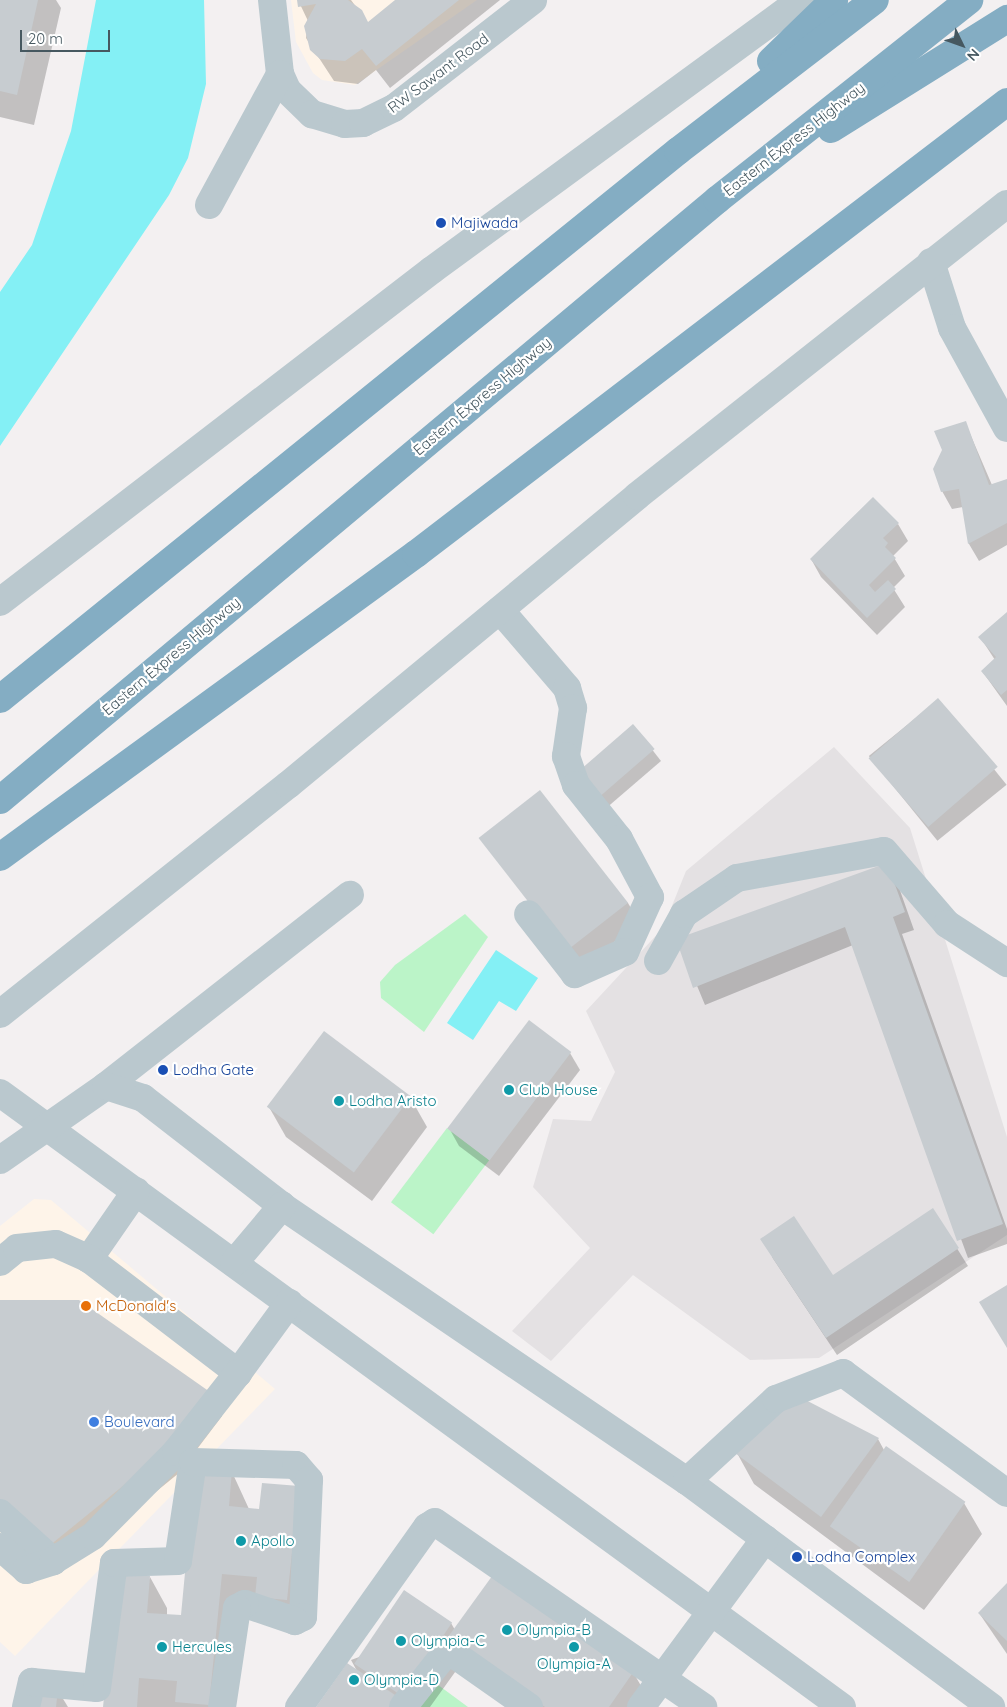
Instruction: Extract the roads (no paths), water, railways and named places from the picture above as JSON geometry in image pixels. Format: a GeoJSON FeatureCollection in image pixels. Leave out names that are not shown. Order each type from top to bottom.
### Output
{"type":"FeatureCollection","features":[{"type":"Feature","properties":{"kind":"highway"},"geometry":{"type":"LineString","coordinates":[[678,151],[834,0]]}},
{"type":"Feature","properties":{"kind":"highway"},"geometry":{"type":"LineString","coordinates":[[0,699],[678,151],[875,0]]}},
{"type":"Feature","properties":{"kind":"highway","name":"Eastern Express Highway"},"geometry":{"type":"LineString","coordinates":[[0,800],[717,200],[970,0]]}},
{"type":"Feature","properties":{"kind":"highway"},"geometry":{"type":"LineString","coordinates":[[717,200],[1007,19]]}},
{"type":"Feature","properties":{"kind":"highway"},"geometry":{"type":"LineString","coordinates":[[0,857],[416,554],[1007,102]]}},
{"type":"Feature","properties":{"kind":"street","name":"RW Sawant Road"},"geometry":{"type":"LineString","coordinates":[[272,0],[280,74],[288,90],[312,114],[328,121],[363,123],[394,108],[534,0]]}},
{"type":"Feature","properties":{"kind":"street"},"geometry":{"type":"LineString","coordinates":[[0,602],[432,270],[801,0]]}},
{"type":"Feature","properties":{"kind":"street"},"geometry":{"type":"LineString","coordinates":[[209,205],[280,74]]}},
{"type":"Feature","properties":{"kind":"street"},"geometry":{"type":"LineString","coordinates":[[0,1014],[931,262],[1007,204]]}},
{"type":"Feature","properties":{"kind":"street"},"geometry":{"type":"LineString","coordinates":[[931,262],[952,328],[1007,428]]}},
{"type":"Feature","properties":{"kind":"street"},"geometry":{"type":"LineString","coordinates":[[500,610],[567,688],[573,708],[566,756],[576,785],[619,839],[650,897],[625,952],[575,974],[528,914]]}},
{"type":"Feature","properties":{"kind":"street"},"geometry":{"type":"LineString","coordinates":[[658,962],[684,914],[737,878],[884,851],[948,924],[1007,963]]}},
{"type":"Feature","properties":{"kind":"street"},"geometry":{"type":"LineString","coordinates":[[0,1160],[106,1086],[350,896]]}},
{"type":"Feature","properties":{"kind":"street"},"geometry":{"type":"LineString","coordinates":[[106,1086],[143,1098],[282,1206],[688,1481],[991,1707]]}},
{"type":"Feature","properties":{"kind":"street"},"geometry":{"type":"LineString","coordinates":[[0,1093],[46,1129],[136,1191],[842,1707]]}},
{"type":"Feature","properties":{"kind":"street"},"geometry":{"type":"LineString","coordinates":[[89,1259],[136,1191]]}},
{"type":"Feature","properties":{"kind":"street"},"geometry":{"type":"LineString","coordinates":[[234,1263],[282,1206]]}},
{"type":"Feature","properties":{"kind":"street"},"geometry":{"type":"LineString","coordinates":[[0,1262],[17,1248],[56,1244],[89,1259],[238,1373]]}},
{"type":"Feature","properties":{"kind":"street"},"geometry":{"type":"LineString","coordinates":[[0,1547],[26,1570],[54,1561],[93,1536],[176,1452],[238,1373],[288,1302]]}},
{"type":"Feature","properties":{"kind":"street"},"geometry":{"type":"LineString","coordinates":[[688,1481],[776,1399],[843,1373],[1007,1493]]}},
{"type":"Feature","properties":{"kind":"street"},"geometry":{"type":"LineString","coordinates":[[26,1707],[32,1682],[97,1688],[114,1563],[178,1561],[193,1462],[296,1465],[309,1480],[303,1617],[295,1621],[244,1604],[237,1608],[222,1707]]}},
{"type":"Feature","properties":{"kind":"street"},"geometry":{"type":"LineString","coordinates":[[0,1512],[54,1561]]}},
{"type":"Feature","properties":{"kind":"street"},"geometry":{"type":"LineString","coordinates":[[300,1707],[427,1527],[435,1522],[663,1676],[703,1707]]}},
{"type":"Feature","properties":{"kind":"street"},"geometry":{"type":"LineString","coordinates":[[641,1707],[765,1539]]}},
{"type":"Feature","properties":{"kind":"street"},"geometry":{"type":"LineString","coordinates":[[403,1707],[448,1650],[529,1707]]}},
{"type":"Feature","properties":{"kind":"water"},"geometry":{"type":"Polygon","coordinates":[[[96,0],[204,0],[206,84],[188,158],[169,195],[0,446],[0,292],[32,245],[71,131],[96,0]]]}},
{"type":"Feature","properties":{"kind":"water"},"geometry":{"type":"Polygon","coordinates":[[[496,950],[538,978],[516,1011],[499,1001],[473,1040],[447,1023],[496,950]]]}},
{"type":"Feature","properties":{"kind":"place","name":"Majiwada"},"geometry":{"type":"Point","coordinates":[441,223]}},
{"type":"Feature","properties":{"kind":"place","name":"Lodha Gate"},"geometry":{"type":"Point","coordinates":[163,1070]}},
{"type":"Feature","properties":{"kind":"place","name":"Club House"},"geometry":{"type":"Point","coordinates":[509,1090]}},
{"type":"Feature","properties":{"kind":"place","name":"Lodha Aristo"},"geometry":{"type":"Point","coordinates":[339,1101]}},
{"type":"Feature","properties":{"kind":"place","name":"McDonald's"},"geometry":{"type":"Point","coordinates":[86,1306]}},
{"type":"Feature","properties":{"kind":"place","name":"Boulevard"},"geometry":{"type":"Point","coordinates":[94,1422]}},
{"type":"Feature","properties":{"kind":"place","name":"Apollo"},"geometry":{"type":"Point","coordinates":[241,1541]}},
{"type":"Feature","properties":{"kind":"place","name":"Lodha Complex"},"geometry":{"type":"Point","coordinates":[797,1557]}},
{"type":"Feature","properties":{"kind":"place","name":"Olympia-B"},"geometry":{"type":"Point","coordinates":[507,1630]}},
{"type":"Feature","properties":{"kind":"place","name":"Olympia-C"},"geometry":{"type":"Point","coordinates":[401,1641]}},
{"type":"Feature","properties":{"kind":"place","name":"Hercules"},"geometry":{"type":"Point","coordinates":[162,1647]}},
{"type":"Feature","properties":{"kind":"place","name":"Olympia-A"},"geometry":{"type":"Point","coordinates":[574,1647]}},
{"type":"Feature","properties":{"kind":"place","name":"Olympia-D"},"geometry":{"type":"Point","coordinates":[354,1680]}}]}
